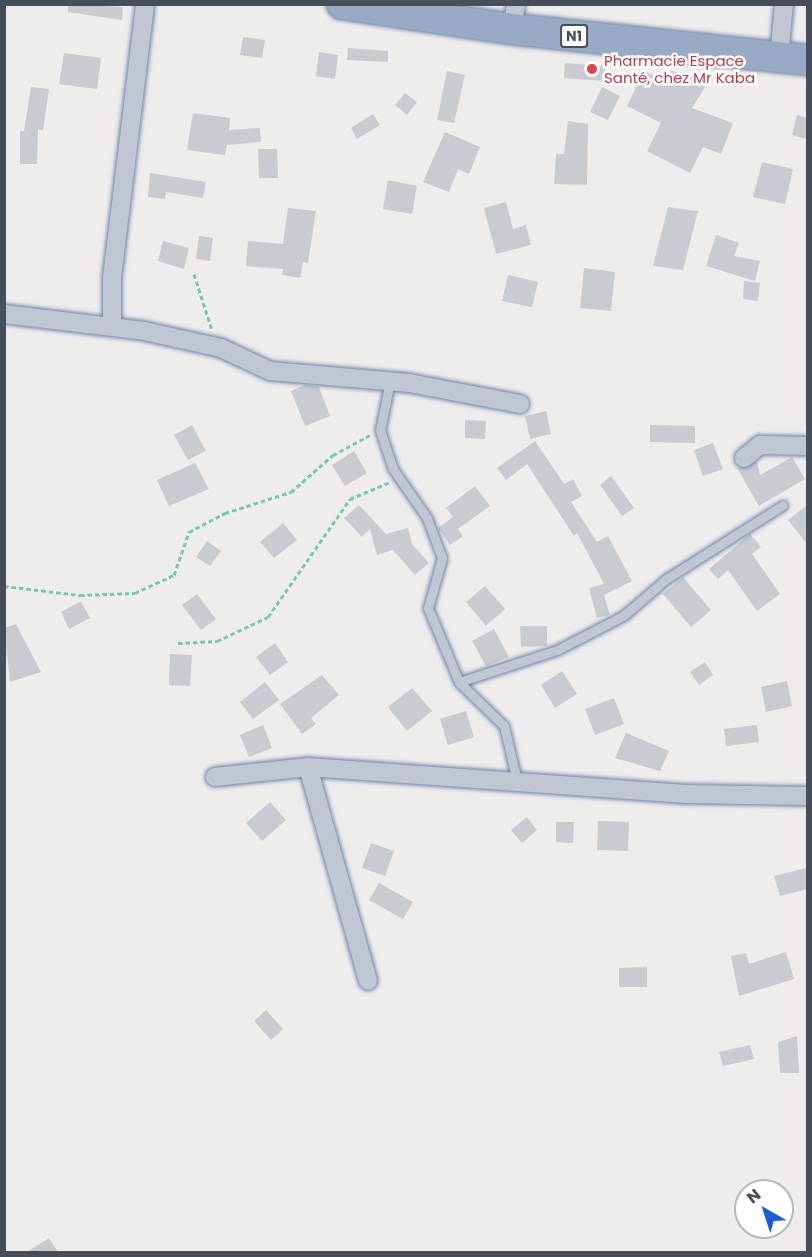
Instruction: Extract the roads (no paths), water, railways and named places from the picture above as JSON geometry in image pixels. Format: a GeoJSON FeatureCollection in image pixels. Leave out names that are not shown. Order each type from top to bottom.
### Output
{"type":"FeatureCollection","features":[{"type":"Feature","properties":{"kind":"highway","name":"N1"},"geometry":{"type":"LineString","coordinates":[[342,4],[514,17],[793,58]]}},
{"type":"Feature","properties":{"kind":"street"},"geometry":{"type":"LineString","coordinates":[[112,327],[112,278],[145,4]]}},
{"type":"Feature","properties":{"kind":"street"},"geometry":{"type":"LineString","coordinates":[[784,4],[793,58]]}},
{"type":"Feature","properties":{"kind":"street"},"geometry":{"type":"LineString","coordinates":[[4,314],[112,327],[221,348],[270,370],[390,381],[520,404]]}},
{"type":"Feature","properties":{"kind":"street"},"geometry":{"type":"LineString","coordinates":[[744,458],[760,446],[807,446]]}},
{"type":"Feature","properties":{"kind":"street"},"geometry":{"type":"LineString","coordinates":[[308,767],[368,981]]}},
{"type":"Feature","properties":{"kind":"street"},"geometry":{"type":"LineString","coordinates":[[215,777],[308,767],[686,794],[807,796]]}},
{"type":"Feature","properties":{"kind":"lane"},"geometry":{"type":"LineString","coordinates":[[390,381],[380,430],[400,478],[426,518],[442,558],[428,608],[459,682],[504,726],[517,781]]}},
{"type":"Feature","properties":{"kind":"lane"},"geometry":{"type":"LineString","coordinates":[[459,682],[557,650],[623,616],[666,579],[783,505]]}},
{"type":"Feature","properties":{"kind":"place","name":"Pharmacie Espace Santé, chez Mr Kaba"},"geometry":{"type":"Point","coordinates":[592,69]}}]}
